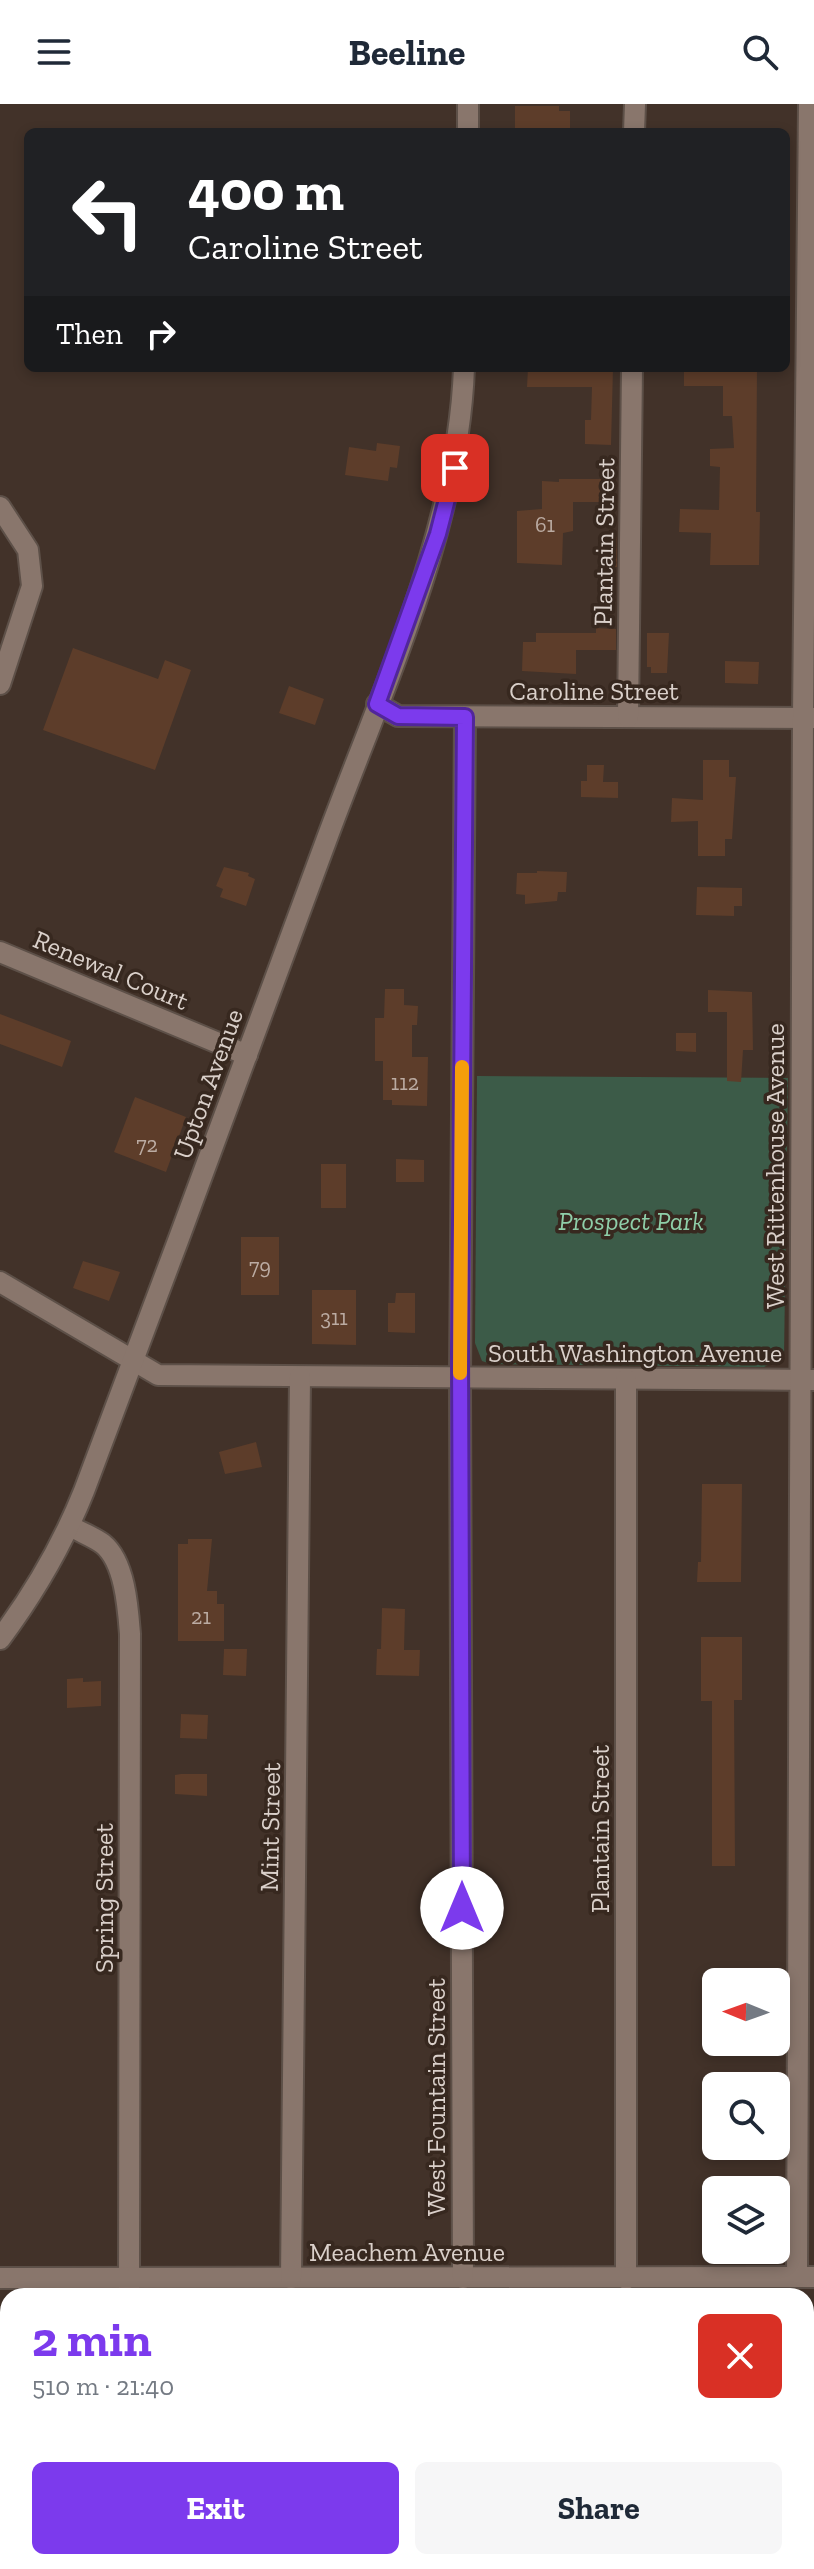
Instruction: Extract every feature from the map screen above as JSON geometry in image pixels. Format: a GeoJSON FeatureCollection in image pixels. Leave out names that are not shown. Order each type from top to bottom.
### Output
{"type":"FeatureCollection","features":[{"type":"Feature","properties":{"kind":"street"},"geometry":{"type":"LineString","coordinates":[[468,104],[468,128]]}},
{"type":"Feature","properties":{"kind":"street"},"geometry":{"type":"LineString","coordinates":[[634,128],[635,104]]}},
{"type":"Feature","properties":{"kind":"street","name":"West Rittenhouse Avenue"},"geometry":{"type":"LineString","coordinates":[[806,2277],[809,104]]}},
{"type":"Feature","properties":{"kind":"street","name":"Upton Avenue"},"geometry":{"type":"LineString","coordinates":[[0,1639],[35,1593],[70,1526],[377,704],[438,534],[460,439],[464,372]]}},
{"type":"Feature","properties":{"kind":"street","name":"Plantain Street"},"geometry":{"type":"LineString","coordinates":[[628,717],[632,372]]}},
{"type":"Feature","properties":{"kind":"street"},"geometry":{"type":"LineString","coordinates":[[0,507],[28,550],[32,586],[28,606],[0,684]]}},
{"type":"Feature","properties":{"kind":"street","name":"Caroline Street"},"geometry":{"type":"LineString","coordinates":[[377,704],[398,716],[809,718]]}},
{"type":"Feature","properties":{"kind":"street","name":"West Fountain Street"},"geometry":{"type":"LineString","coordinates":[[463,2278],[460,1378],[465,717]]}},
{"type":"Feature","properties":{"kind":"street","name":"Renewal Court"},"geometry":{"type":"LineString","coordinates":[[0,952],[247,1055]]}},
{"type":"Feature","properties":{"kind":"street","name":"South Washington Avenue"},"geometry":{"type":"LineString","coordinates":[[0,1282],[158,1375],[807,1380]]}},
{"type":"Feature","properties":{"kind":"street","name":"Mint Street"},"geometry":{"type":"LineString","coordinates":[[291,2278],[300,1377]]}},
{"type":"Feature","properties":{"kind":"street","name":"Plantain Street"},"geometry":{"type":"LineString","coordinates":[[626,1379],[626,2279]]}},
{"type":"Feature","properties":{"kind":"street","name":"Spring Street"},"geometry":{"type":"LineString","coordinates":[[70,1526],[103,1544],[110,1553],[123,1588],[130,1634],[129,2287]]}},
{"type":"Feature","properties":{"kind":"street","name":"Meachem Avenue"},"geometry":{"type":"LineString","coordinates":[[0,2278],[129,2287],[291,2278],[378,2287],[463,2278],[626,2279],[705,2287],[806,2277]]}},
{"type":"Feature","properties":{"kind":"green space","name":"Prospect Park"},"geometry":{"type":"Polygon","coordinates":[[[477,1076],[788,1078],[784,1357],[764,1367],[491,1364],[482,1361],[475,1343],[477,1076]]]}},
{"type":"Feature","properties":{"kind":"building"},"geometry":{"type":"Polygon","coordinates":[[[515,106],[559,106],[559,111],[570,111],[570,128],[515,128],[515,106]]]}},
{"type":"Feature","properties":{"kind":"building"},"geometry":{"type":"Polygon","coordinates":[[[528,372],[613,372],[611,445],[585,444],[585,420],[591,420],[592,387],[527,387],[528,372]]]}},
{"type":"Feature","properties":{"kind":"building"},"geometry":{"type":"Polygon","coordinates":[[[684,372],[757,372],[756,512],[760,512],[759,565],[710,565],[711,533],[679,532],[680,509],[719,510],[720,467],[710,466],[710,449],[734,448],[732,416],[723,416],[723,386],[684,386],[684,372]]]}},
{"type":"Feature","properties":{"kind":"building"},"geometry":{"type":"Polygon","coordinates":[[[377,443],[400,446],[397,468],[390,467],[388,481],[345,475],[349,447],[376,451],[377,443]]]}},
{"type":"Feature","properties":{"kind":"building"},"geometry":{"type":"Polygon","coordinates":[[[559,479],[604,479],[604,502],[573,502],[573,531],[563,533],[562,565],[517,563],[517,511],[542,509],[542,481],[559,482],[559,479]]]}},
{"type":"Feature","properties":{"kind":"building"},"geometry":{"type":"Polygon","coordinates":[[[599,537],[617,537],[617,567],[599,567],[599,537]]]}},
{"type":"Feature","properties":{"kind":"building"},"geometry":{"type":"Polygon","coordinates":[[[596,628],[616,629],[616,650],[576,650],[576,674],[522,671],[523,642],[536,642],[536,633],[596,633],[596,628]]]}},
{"type":"Feature","properties":{"kind":"building"},"geometry":{"type":"Polygon","coordinates":[[[647,633],[669,633],[667,673],[651,673],[651,667],[647,667],[647,633]]]}},
{"type":"Feature","properties":{"kind":"building"},"geometry":{"type":"Polygon","coordinates":[[[73,648],[158,679],[165,660],[191,670],[155,770],[43,730],[73,648]]]}},
{"type":"Feature","properties":{"kind":"building"},"geometry":{"type":"Polygon","coordinates":[[[725,661],[759,662],[758,684],[725,683],[725,661]]]}},
{"type":"Feature","properties":{"kind":"building"},"geometry":{"type":"Polygon","coordinates":[[[289,686],[324,699],[315,725],[279,713],[289,686]]]}},
{"type":"Feature","properties":{"kind":"building"},"geometry":{"type":"Polygon","coordinates":[[[703,760],[729,760],[729,777],[736,777],[732,839],[725,839],[725,856],[698,856],[698,821],[671,822],[672,798],[703,800],[703,760]]]}},
{"type":"Feature","properties":{"kind":"building"},"geometry":{"type":"Polygon","coordinates":[[[587,765],[604,765],[603,782],[618,782],[618,798],[581,797],[581,781],[587,781],[587,765]]]}},
{"type":"Feature","properties":{"kind":"building"},"geometry":{"type":"Polygon","coordinates":[[[224,867],[249,873],[248,876],[255,879],[246,906],[220,897],[223,889],[216,886],[224,867]]]}},
{"type":"Feature","properties":{"kind":"building"},"geometry":{"type":"Polygon","coordinates":[[[567,872],[566,892],[558,892],[557,901],[525,904],[525,895],[516,894],[517,873],[567,872]]]}},
{"type":"Feature","properties":{"kind":"building"},"geometry":{"type":"Polygon","coordinates":[[[697,887],[742,888],[742,906],[734,906],[734,916],[696,915],[697,887]]]}},
{"type":"Feature","properties":{"kind":"building"},"geometry":{"type":"Polygon","coordinates":[[[385,989],[404,989],[404,1005],[418,1006],[417,1025],[412,1025],[412,1057],[428,1057],[427,1106],[392,1105],[392,1100],[383,1100],[383,1061],[375,1061],[375,1018],[384,1018],[385,989]]]}},
{"type":"Feature","properties":{"kind":"building"},"geometry":{"type":"Polygon","coordinates":[[[708,990],[752,992],[753,1050],[743,1050],[741,1082],[727,1081],[727,1012],[708,1012],[708,990]]]}},
{"type":"Feature","properties":{"kind":"building"},"geometry":{"type":"Polygon","coordinates":[[[0,1014],[71,1041],[62,1067],[0,1044],[0,1014]]]}},
{"type":"Feature","properties":{"kind":"building"},"geometry":{"type":"Polygon","coordinates":[[[676,1033],[696,1033],[696,1052],[676,1051],[676,1033]]]}},
{"type":"Feature","properties":{"kind":"building"},"geometry":{"type":"Polygon","coordinates":[[[135,1097],[186,1117],[166,1172],[114,1152],[135,1097]]]}},
{"type":"Feature","properties":{"kind":"building"},"geometry":{"type":"Polygon","coordinates":[[[396,1159],[424,1160],[424,1182],[396,1182],[396,1159]]]}},
{"type":"Feature","properties":{"kind":"building"},"geometry":{"type":"Polygon","coordinates":[[[321,1164],[346,1164],[346,1208],[321,1208],[321,1164]]]}},
{"type":"Feature","properties":{"kind":"building"},"geometry":{"type":"Polygon","coordinates":[[[241,1237],[279,1237],[279,1295],[241,1295],[241,1237]]]}},
{"type":"Feature","properties":{"kind":"building"},"geometry":{"type":"Polygon","coordinates":[[[83,1261],[120,1272],[109,1301],[73,1288],[83,1261]]]}},
{"type":"Feature","properties":{"kind":"building"},"geometry":{"type":"Polygon","coordinates":[[[312,1290],[356,1290],[356,1345],[312,1344],[312,1290]]]}},
{"type":"Feature","properties":{"kind":"building"},"geometry":{"type":"Polygon","coordinates":[[[396,1293],[415,1293],[415,1333],[388,1332],[388,1303],[395,1303],[396,1293]]]}},
{"type":"Feature","properties":{"kind":"building"},"geometry":{"type":"Polygon","coordinates":[[[256,1442],[262,1467],[225,1474],[219,1452],[256,1442]]]}},
{"type":"Feature","properties":{"kind":"building"},"geometry":{"type":"Polygon","coordinates":[[[702,1484],[742,1484],[741,1582],[697,1582],[698,1562],[701,1562],[702,1484]]]}},
{"type":"Feature","properties":{"kind":"building"},"geometry":{"type":"Polygon","coordinates":[[[188,1539],[212,1539],[207,1591],[217,1591],[217,1604],[224,1604],[224,1641],[178,1641],[178,1544],[188,1544],[188,1539]]]}},
{"type":"Feature","properties":{"kind":"building"},"geometry":{"type":"Polygon","coordinates":[[[382,1608],[405,1609],[404,1650],[420,1650],[419,1676],[376,1675],[377,1649],[381,1649],[382,1608]]]}},
{"type":"Feature","properties":{"kind":"building"},"geometry":{"type":"Polygon","coordinates":[[[701,1637],[742,1637],[742,1700],[734,1700],[735,1866],[712,1866],[712,1701],[701,1701],[701,1637]]]}},
{"type":"Feature","properties":{"kind":"building"},"geometry":{"type":"Polygon","coordinates":[[[224,1649],[247,1649],[246,1676],[223,1675],[224,1649]]]}},
{"type":"Feature","properties":{"kind":"building"},"geometry":{"type":"Polygon","coordinates":[[[83,1678],[83,1682],[101,1681],[101,1706],[67,1708],[67,1679],[83,1678]]]}},
{"type":"Feature","properties":{"kind":"building"},"geometry":{"type":"Polygon","coordinates":[[[181,1714],[208,1715],[207,1739],[180,1738],[181,1714]]]}},
{"type":"Feature","properties":{"kind":"building"},"geometry":{"type":"Polygon","coordinates":[[[207,1774],[207,1796],[175,1794],[175,1775],[207,1774]]]}},
{"type":"Feature","properties":{"kind":"slow traffic"},"geometry":{"type":"LineString","coordinates":[[460,1373],[462,1067]]}},
{"type":"Feature","properties":{"kind":"route"},"geometry":{"type":"LineString","coordinates":[[455,468],[444,517],[377,704],[398,716],[465,717],[460,1352],[462,1908]]}}]}
